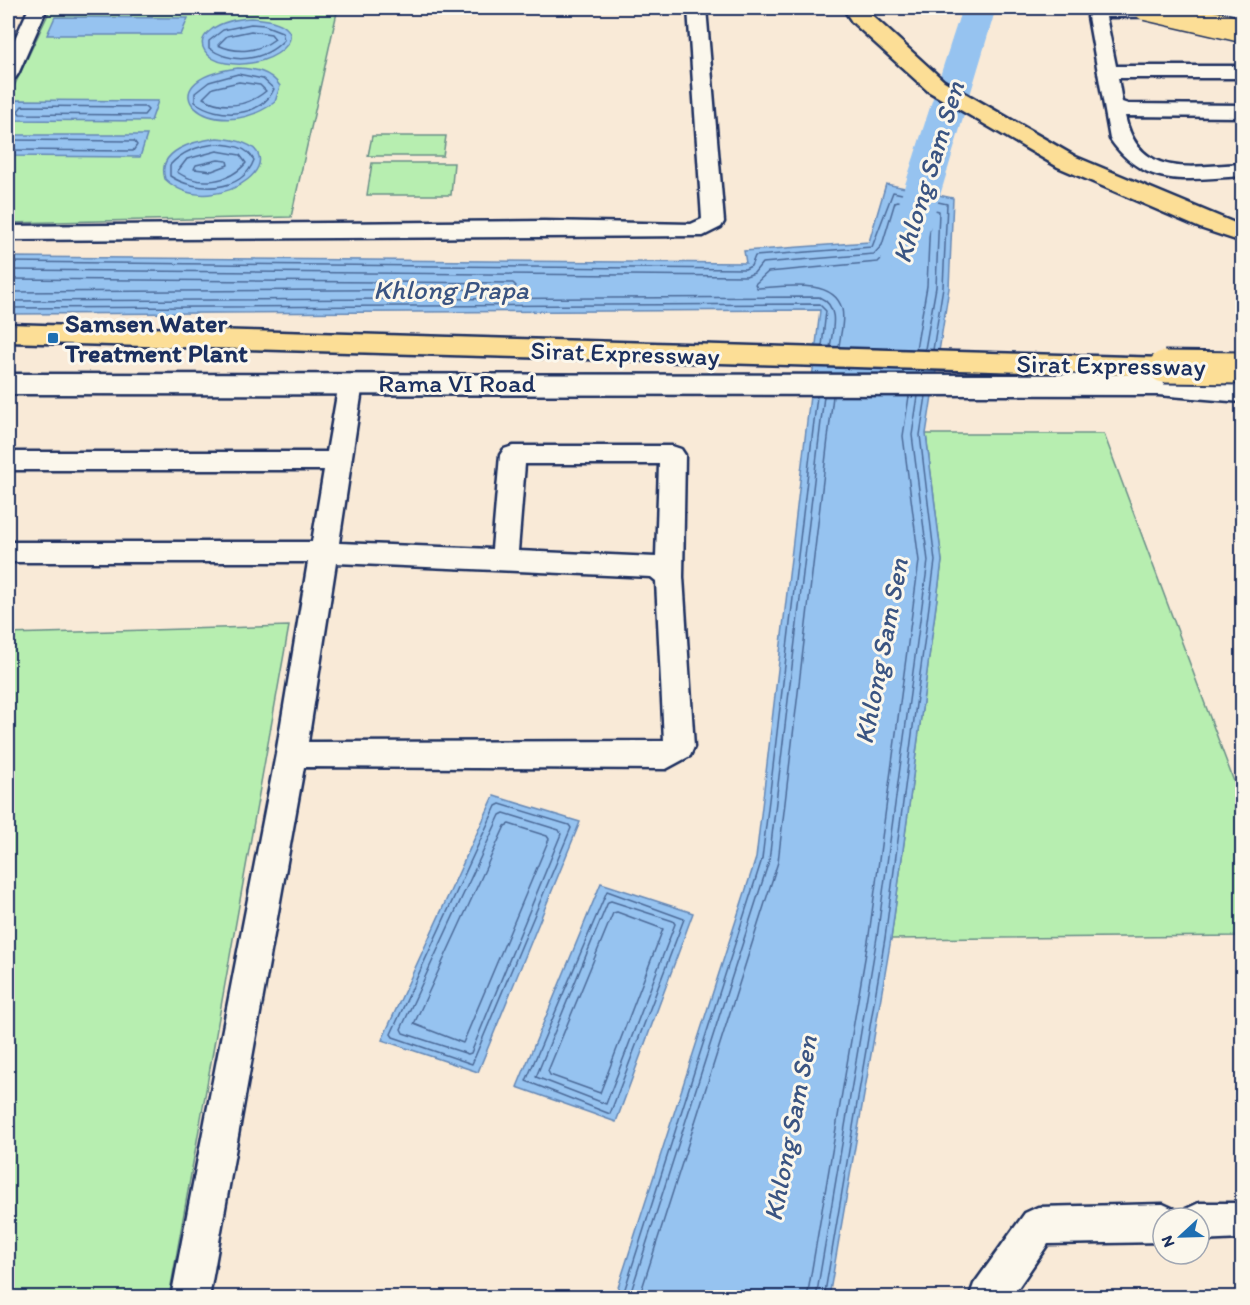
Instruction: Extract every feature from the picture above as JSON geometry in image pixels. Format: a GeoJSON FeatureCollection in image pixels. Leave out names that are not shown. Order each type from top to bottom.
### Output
{"type":"FeatureCollection","features":[{"type":"Feature","properties":{"kind":"highway"},"geometry":{"type":"LineString","coordinates":[[853,8],[936,86],[1066,162],[1209,223],[1242,234]]}},
{"type":"Feature","properties":{"kind":"highway"},"geometry":{"type":"LineString","coordinates":[[1146,8],[1242,30]]}},
{"type":"Feature","properties":{"kind":"highway","name":"Sirat Expressway"},"geometry":{"type":"LineString","coordinates":[[8,333],[431,347],[1242,366]]}},
{"type":"Feature","properties":{"kind":"main road","name":"Rama VI Road"},"geometry":{"type":"LineString","coordinates":[[1158,385],[1242,366]]}},
{"type":"Feature","properties":{"kind":"main road","name":"Rama VI Road"},"geometry":{"type":"LineString","coordinates":[[8,384],[1158,385],[1242,393]]}},
{"type":"Feature","properties":{"kind":"lane"},"geometry":{"type":"LineString","coordinates":[[8,74],[38,8]]}},
{"type":"Feature","properties":{"kind":"lane"},"geometry":{"type":"LineString","coordinates":[[8,233],[544,228],[695,231],[713,222],[697,8]]}},
{"type":"Feature","properties":{"kind":"lane"},"geometry":{"type":"LineString","coordinates":[[1242,10],[1102,9],[1097,17],[1120,139],[1141,160],[1165,173],[1242,170]]}},
{"type":"Feature","properties":{"kind":"lane"},"geometry":{"type":"LineString","coordinates":[[1107,72],[1242,72]]}},
{"type":"Feature","properties":{"kind":"lane"},"geometry":{"type":"LineString","coordinates":[[1113,105],[1125,110],[1242,111]]}},
{"type":"Feature","properties":{"kind":"lane"},"geometry":{"type":"LineString","coordinates":[[190,1298],[291,754],[351,383]]}},
{"type":"Feature","properties":{"kind":"lane"},"geometry":{"type":"LineString","coordinates":[[291,754],[666,756],[679,747],[669,577],[672,455],[513,455],[504,562]]}},
{"type":"Feature","properties":{"kind":"lane"},"geometry":{"type":"LineString","coordinates":[[8,461],[338,461]]}},
{"type":"Feature","properties":{"kind":"lane"},"geometry":{"type":"LineString","coordinates":[[8,552],[322,552],[504,562],[657,567],[669,577]]}},
{"type":"Feature","properties":{"kind":"lane"},"geometry":{"type":"LineString","coordinates":[[1211,1222],[1242,1221]]}},
{"type":"Feature","properties":{"kind":"lane"},"geometry":{"type":"LineString","coordinates":[[988,1298],[1038,1226],[1151,1223]]}},
{"type":"Feature","properties":{"kind":"green space"},"geometry":{"type":"Polygon","coordinates":[[[51,8],[338,8],[291,217],[8,223],[8,99],[51,8]]]}},
{"type":"Feature","properties":{"kind":"green space"},"geometry":{"type":"Polygon","coordinates":[[[372,136],[446,136],[443,156],[368,156],[372,136]]]}},
{"type":"Feature","properties":{"kind":"green space"},"geometry":{"type":"Polygon","coordinates":[[[372,163],[454,163],[451,195],[367,195],[372,163]]]}},
{"type":"Feature","properties":{"kind":"green space"},"geometry":{"type":"Polygon","coordinates":[[[926,434],[1104,434],[1242,803],[1242,936],[891,939],[942,561],[926,434]]]}},
{"type":"Feature","properties":{"kind":"green space"},"geometry":{"type":"Polygon","coordinates":[[[289,626],[169,1297],[8,1297],[8,634],[289,626]]]}},
{"type":"Feature","properties":{"kind":"water"},"geometry":{"type":"Polygon","coordinates":[[[55,17],[188,18],[181,35],[47,35],[55,17]]]}},
{"type":"Feature","properties":{"kind":"water"},"geometry":{"type":"Polygon","coordinates":[[[251,18],[274,21],[286,28],[290,36],[287,45],[277,54],[245,64],[226,63],[208,55],[203,46],[205,35],[220,24],[251,18]]]}},
{"type":"Feature","properties":{"kind":"water"},"geometry":{"type":"Polygon","coordinates":[[[238,68],[262,72],[272,77],[280,86],[275,102],[251,115],[228,119],[209,116],[195,108],[189,97],[193,86],[208,75],[238,68]]]}},
{"type":"Feature","properties":{"kind":"water"},"geometry":{"type":"Polygon","coordinates":[[[16,100],[158,101],[151,121],[8,120],[16,100]]]}},
{"type":"Feature","properties":{"kind":"water"},"geometry":{"type":"Polygon","coordinates":[[[8,135],[147,135],[140,157],[8,156],[8,135]]]}},
{"type":"Feature","properties":{"kind":"water"},"geometry":{"type":"Polygon","coordinates":[[[217,138],[246,144],[258,154],[258,167],[248,180],[230,189],[209,194],[186,192],[165,179],[166,161],[172,154],[189,145],[217,138]]]}},
{"type":"Feature","properties":{"kind":"water","name":"Khlong Prapa"},"geometry":{"type":"Polygon","coordinates":[[[886,184],[953,198],[949,288],[926,434],[942,561],[891,939],[829,1297],[615,1297],[756,858],[820,310],[8,314],[8,257],[746,263],[744,251],[869,242],[886,184]]]}},
{"type":"Feature","properties":{"kind":"water"},"geometry":{"type":"Polygon","coordinates":[[[494,796],[580,822],[478,1072],[382,1040],[494,796]]]}},
{"type":"Feature","properties":{"kind":"water"},"geometry":{"type":"Polygon","coordinates":[[[601,883],[693,913],[616,1122],[517,1087],[601,883]]]}},
{"type":"Feature","properties":{"kind":"waterway","name":"Khlong Sam Sen"},"geometry":{"type":"LineString","coordinates":[[901,259],[979,8]]}},
{"type":"Feature","properties":{"kind":"place","name":"Samsen Water Treatment Plant"},"geometry":{"type":"Point","coordinates":[53,338]}}]}
